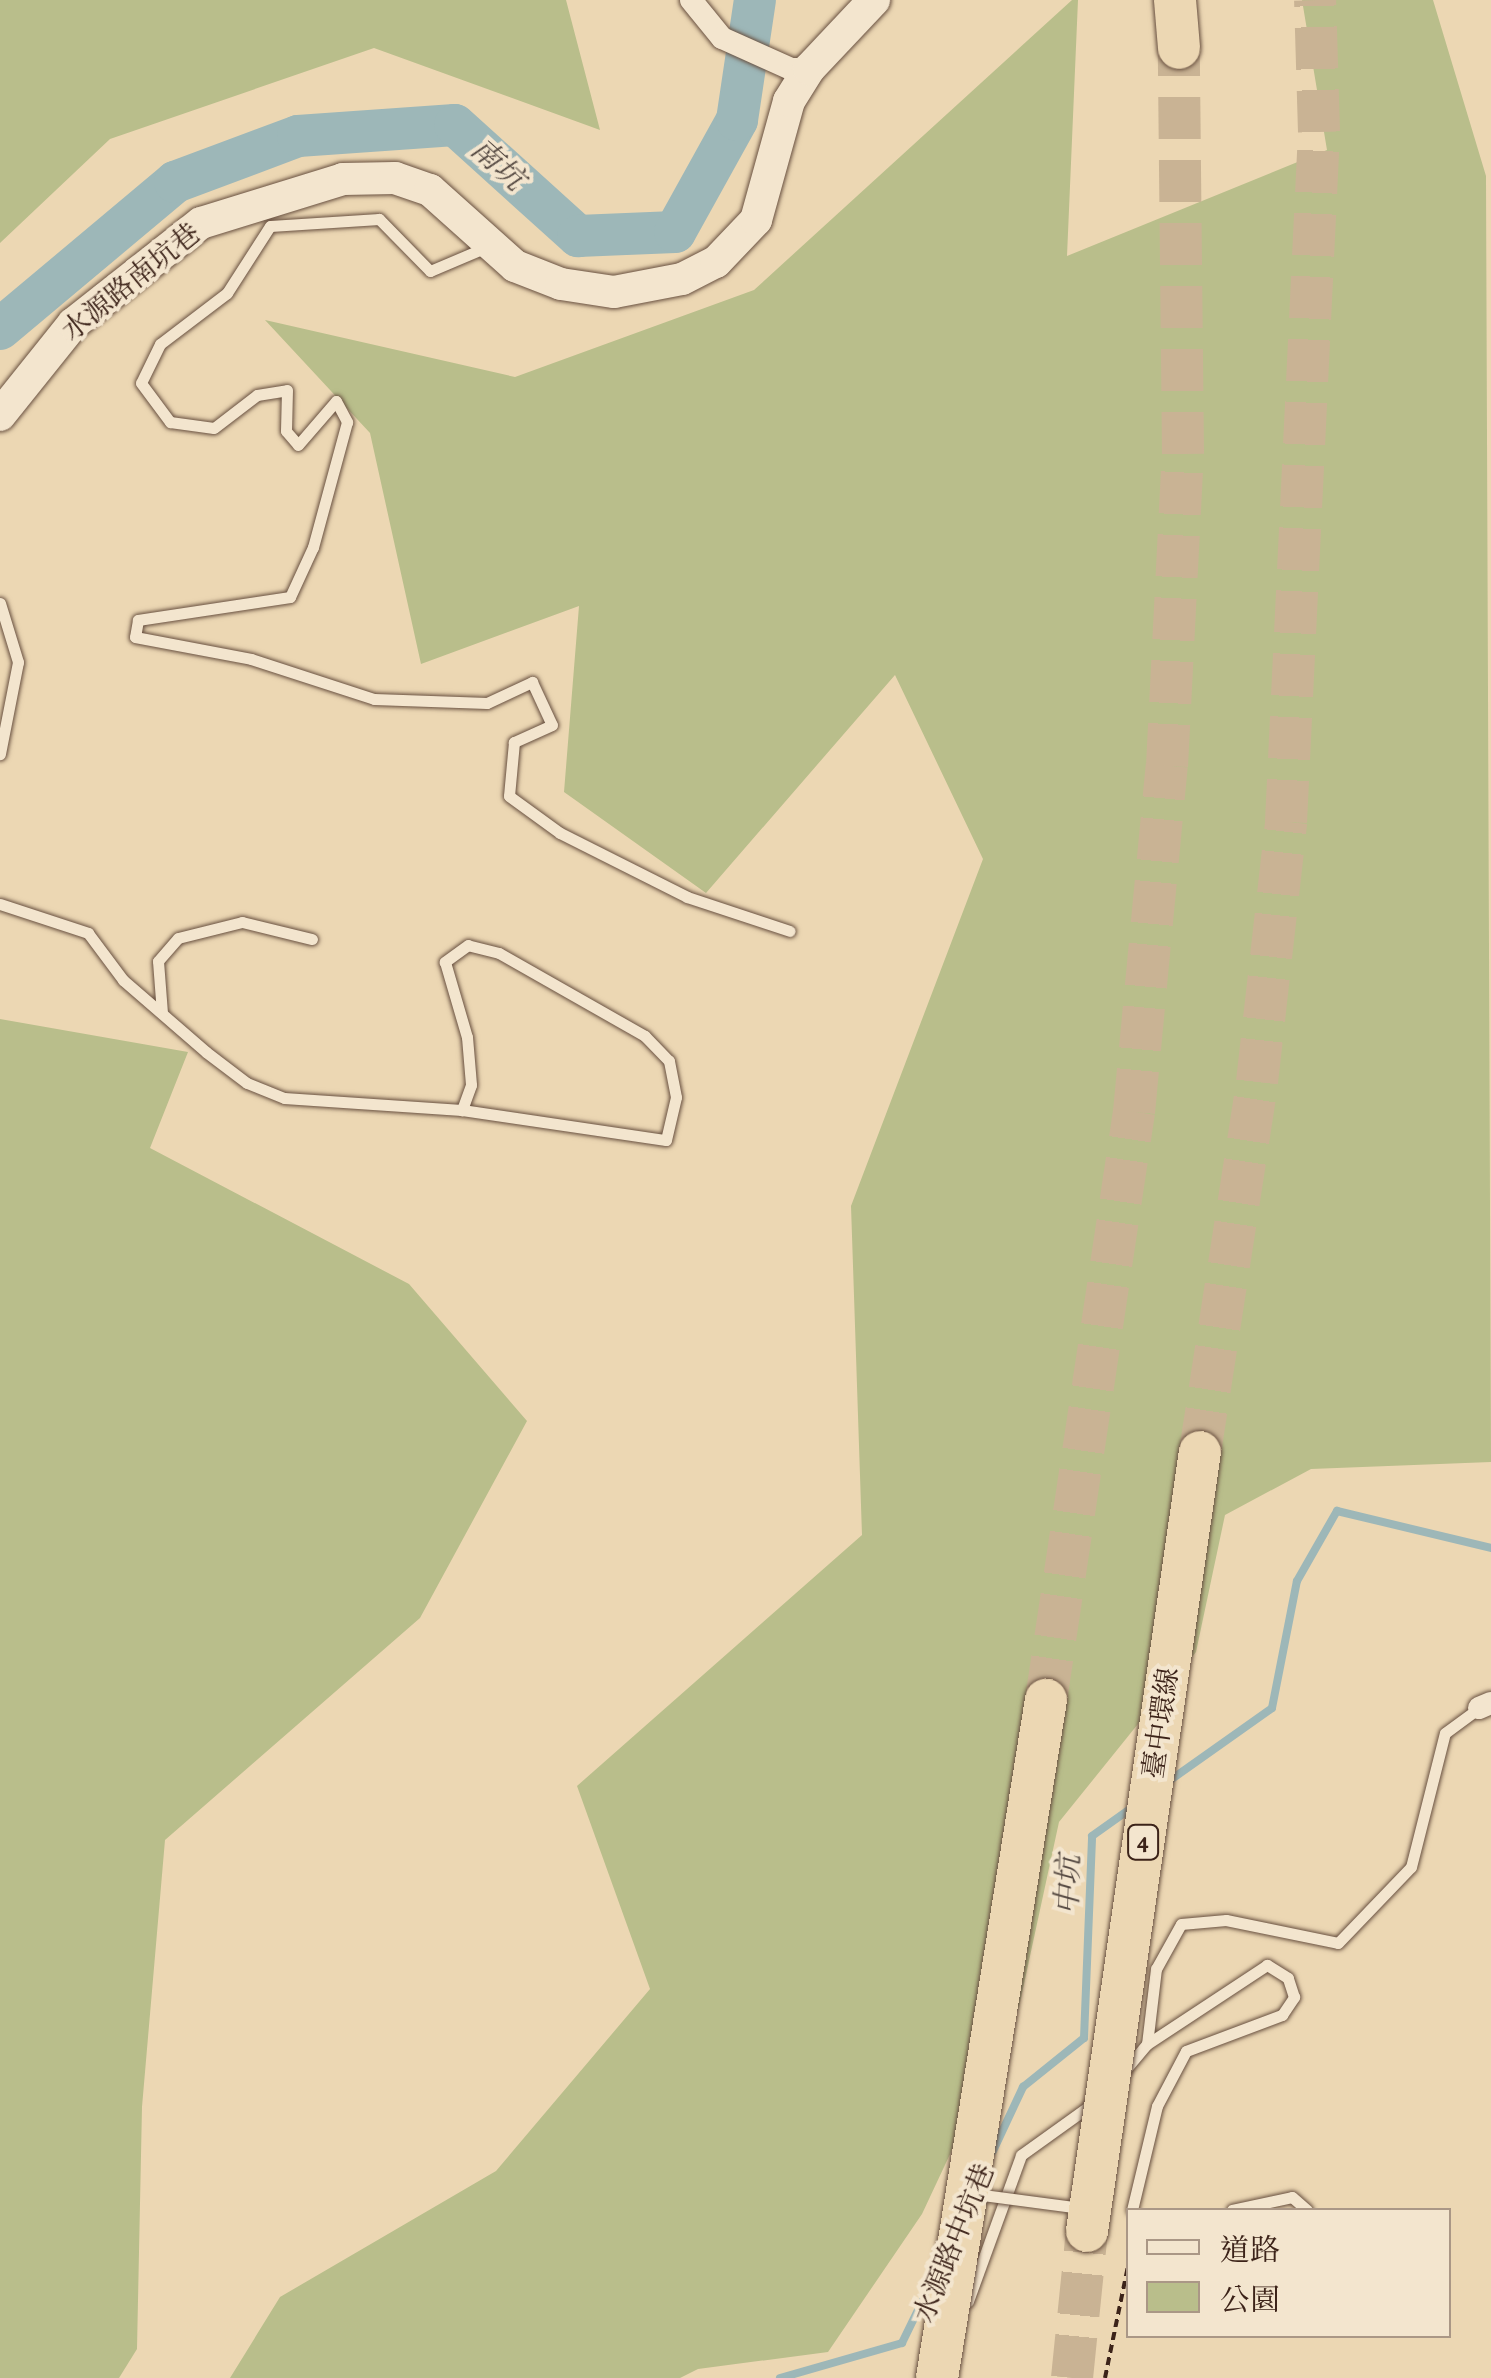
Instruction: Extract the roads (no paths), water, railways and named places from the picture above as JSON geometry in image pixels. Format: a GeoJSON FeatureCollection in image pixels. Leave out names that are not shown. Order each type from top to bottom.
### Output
{"type":"FeatureCollection","features":[{"type":"Feature","properties":{"kind":"highway"},"geometry":{"type":"LineString","coordinates":[[1175,0],[1178,48]]}},
{"type":"Feature","properties":{"kind":"highway","name":"臺中環線"},"geometry":{"type":"LineString","coordinates":[[1088,2220],[1200,1452]]}},
{"type":"Feature","properties":{"kind":"highway"},"geometry":{"type":"LineString","coordinates":[[937,2378],[1046,1700]]}},
{"type":"Feature","properties":{"kind":"street"},"geometry":{"type":"LineString","coordinates":[[691,0],[722,38],[800,69]]}},
{"type":"Feature","properties":{"kind":"street","name":"水源路南坑巷"},"geometry":{"type":"LineString","coordinates":[[0,415],[73,324],[201,223],[343,178],[395,178],[430,190],[530,272],[614,292],[652,290],[716,262],[756,220],[800,69],[874,0]]}},
{"type":"Feature","properties":{"kind":"lane"},"geometry":{"type":"LineString","coordinates":[[493,245],[430,272],[380,219],[270,226],[227,293],[160,344],[141,382],[170,422],[214,428],[258,395],[288,390],[286,431],[298,445],[336,401],[347,422],[312,548],[290,597],[138,620],[135,637],[252,659],[374,699],[487,703],[532,682],[552,725],[514,742],[509,796],[560,833],[687,897],[790,931]]}},
{"type":"Feature","properties":{"kind":"lane"},"geometry":{"type":"LineString","coordinates":[[0,602],[18,662],[0,754]]}},
{"type":"Feature","properties":{"kind":"lane"},"geometry":{"type":"LineString","coordinates":[[0,904],[88,933],[123,980],[162,1013],[246,1083],[284,1098],[462,1110],[666,1140],[676,1097],[669,1061],[646,1036],[499,953],[468,945],[445,962],[466,1037],[472,1085],[462,1110]]}},
{"type":"Feature","properties":{"kind":"lane"},"geometry":{"type":"LineString","coordinates":[[162,1013],[158,961],[178,938],[242,922],[312,939]]}},
{"type":"Feature","properties":{"kind":"lane"},"geometry":{"type":"LineString","coordinates":[[1147,2044],[1156,1969],[1181,1924],[1226,1920],[1338,1943],[1411,1867],[1445,1733],[1485,1705]]}},
{"type":"Feature","properties":{"kind":"lane","name":"水源路中坑巷"},"geometry":{"type":"LineString","coordinates":[[918,2378],[957,2331],[1021,2155],[1100,2098],[1147,2044],[1267,1965],[1288,1978],[1294,1997],[1282,2015],[1186,2051],[1157,2106],[1132,2208]]}},
{"type":"Feature","properties":{"kind":"lane"},"geometry":{"type":"LineString","coordinates":[[967,2193],[1088,2220]]}},
{"type":"Feature","properties":{"kind":"lane"},"geometry":{"type":"LineString","coordinates":[[1241,2208],[1292,2197],[1306,2208]]}},
{"type":"Feature","properties":{"kind":"waterway","name":"南坑"},"geometry":{"type":"LineString","coordinates":[[0,329],[175,182],[298,136],[455,125],[578,236],[675,232],[737,120],[755,0]]}},
{"type":"Feature","properties":{"kind":"waterway","name":"中坑"},"geometry":{"type":"LineString","coordinates":[[1169,1781],[1272,1708],[1297,1581],[1337,1511],[1491,1548]]}},
{"type":"Feature","properties":{"kind":"waterway","name":"中坑"},"geometry":{"type":"LineString","coordinates":[[993,2151],[1023,2087],[1084,2038],[1092,1836],[1133,1807]]}},
{"type":"Feature","properties":{"kind":"waterway","name":"中坑"},"geometry":{"type":"LineString","coordinates":[[780,2378],[902,2343],[934,2277]]}},
{"type":"Feature","properties":{"kind":"tunnel"},"geometry":{"type":"LineString","coordinates":[[1200,1452],[1257,1082],[1286,822],[1319,132],[1315,0]]}},
{"type":"Feature","properties":{"kind":"tunnel"},"geometry":{"type":"LineString","coordinates":[[1046,1700],[1134,1112],[1167,766],[1183,454],[1179,48]]}},
{"type":"Feature","properties":{"kind":"tunnel"},"geometry":{"type":"LineString","coordinates":[[1072,2378],[1087,2231]]}}]}
